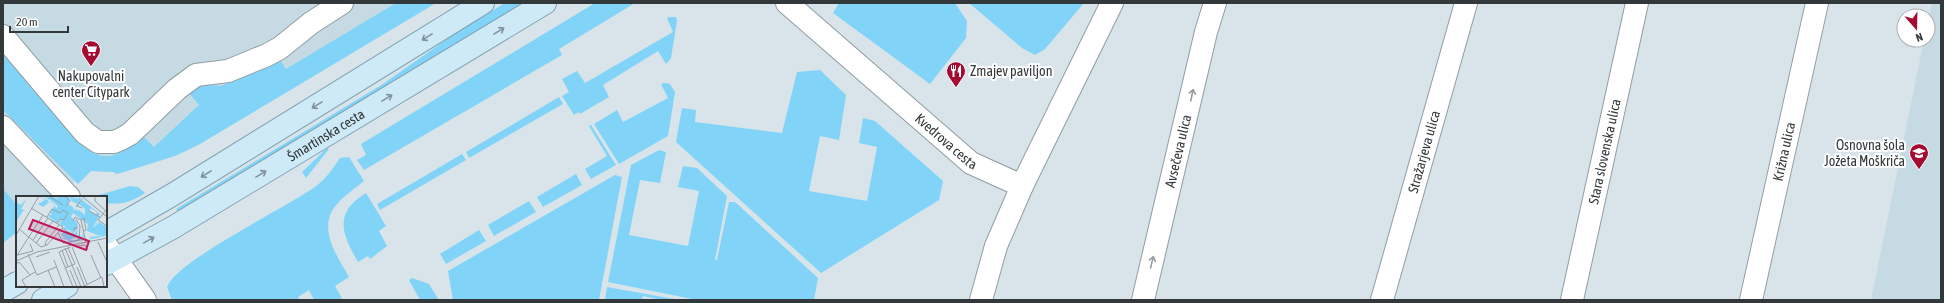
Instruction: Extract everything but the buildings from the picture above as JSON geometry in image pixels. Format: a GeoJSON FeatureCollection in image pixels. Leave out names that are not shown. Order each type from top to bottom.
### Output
{"type":"FeatureCollection","features":[{"type":"Feature","properties":{"kind":"main road"},"geometry":{"type":"LineString","coordinates":[[107,231],[172,195],[483,3]]}},
{"type":"Feature","properties":{"kind":"main road","name":"Šmartinska cesta"},"geometry":{"type":"LineString","coordinates":[[109,256],[172,228],[545,3]]}},
{"type":"Feature","properties":{"kind":"main road"},"geometry":{"type":"LineString","coordinates":[[3,291],[16,283]]}},
{"type":"Feature","properties":{"kind":"main road"},"geometry":{"type":"LineString","coordinates":[[43,300],[65,287]]}},
{"type":"Feature","properties":{"kind":"street","name":"Kvedrova cesta"},"geometry":{"type":"LineString","coordinates":[[787,3],[971,164],[1022,186]]}},
{"type":"Feature","properties":{"kind":"street"},"geometry":{"type":"LineString","coordinates":[[981,300],[996,246],[1022,186],[1112,3]]}},
{"type":"Feature","properties":{"kind":"street","name":"Avsečeva ulica"},"geometry":{"type":"LineString","coordinates":[[1143,300],[1206,32],[1215,3]]}},
{"type":"Feature","properties":{"kind":"street","name":"Stražarjeva ulica"},"geometry":{"type":"LineString","coordinates":[[1382,300],[1466,3]]}},
{"type":"Feature","properties":{"kind":"street","name":"Stara slovenska ulica"},"geometry":{"type":"LineString","coordinates":[[1572,300],[1637,3]]}},
{"type":"Feature","properties":{"kind":"street","name":"Križna ulica"},"geometry":{"type":"LineString","coordinates":[[1751,300],[1817,3]]}},
{"type":"Feature","properties":{"kind":"street"},"geometry":{"type":"LineString","coordinates":[[3,36],[85,133],[92,139],[102,143],[114,142],[130,134],[176,89],[196,75],[228,71],[280,48],[328,7]]}},
{"type":"Feature","properties":{"kind":"street"},"geometry":{"type":"LineString","coordinates":[[3,127],[69,196]]}},
{"type":"Feature","properties":{"kind":"street"},"geometry":{"type":"LineString","coordinates":[[109,256],[145,300]]}},
{"type":"Feature","properties":{"kind":"shaded area"},"geometry":{"type":"Polygon","coordinates":[[[3,3],[436,3],[189,150],[157,162],[117,174],[113,172],[91,171],[53,196],[16,196],[16,220],[3,228],[3,3]]]}},
{"type":"Feature","properties":{"kind":"shaded area"},"geometry":{"type":"Polygon","coordinates":[[[396,3],[436,3],[200,144],[175,156],[117,174],[113,172],[91,171],[78,184],[3,110],[3,54],[84,147],[93,153],[101,156],[115,155],[122,152],[143,136],[154,147],[199,105],[189,93],[198,84],[221,86],[280,60],[286,69],[396,3]]]}},
{"type":"Feature","properties":{"kind":"shaded area"},"geometry":{"type":"Polygon","coordinates":[[[505,3],[526,3],[178,212],[176,209],[383,84],[457,32],[505,3]]]}},
{"type":"Feature","properties":{"kind":"shaded area"},"geometry":{"type":"Polygon","coordinates":[[[595,3],[635,3],[559,49],[562,55],[364,170],[357,160],[366,155],[361,144],[595,3]]]}},
{"type":"Feature","properties":{"kind":"shaded area"},"geometry":{"type":"Polygon","coordinates":[[[839,3],[955,3],[967,21],[966,38],[930,84],[833,13],[839,3]]]}},
{"type":"Feature","properties":{"kind":"shaded area"},"geometry":{"type":"Polygon","coordinates":[[[969,3],[1084,3],[1045,49],[1035,55],[1022,48],[969,3]]]}},
{"type":"Feature","properties":{"kind":"shaded area","name":"Osnovna šola Jožeta Moškriča"},"geometry":{"type":"Polygon","coordinates":[[[1932,3],[1941,3],[1941,300],[1871,300],[1922,48],[1936,48],[1936,8],[1931,8],[1932,3]]]}},
{"type":"Feature","properties":{"kind":"shaded area"},"geometry":{"type":"Polygon","coordinates":[[[676,17],[677,21],[671,58],[666,64],[658,51],[603,85],[609,97],[580,114],[579,112],[574,115],[562,96],[569,92],[562,79],[577,71],[585,83],[673,32],[667,18],[676,17]]]}},
{"type":"Feature","properties":{"kind":"shaded area"},"geometry":{"type":"Polygon","coordinates":[[[820,70],[846,95],[839,140],[820,136],[809,191],[867,201],[877,147],[859,143],[863,118],[875,121],[943,181],[939,200],[821,273],[676,142],[682,108],[696,110],[695,122],[782,133],[797,72],[820,70]]]}},
{"type":"Feature","properties":{"kind":"shaded area"},"geometry":{"type":"Polygon","coordinates":[[[661,84],[670,84],[675,92],[668,136],[619,164],[594,124],[617,110],[623,122],[668,98],[661,84]]]}},
{"type":"Feature","properties":{"kind":"shaded area"},"geometry":{"type":"Polygon","coordinates":[[[559,97],[563,104],[469,158],[466,152],[559,97]]]}},
{"type":"Feature","properties":{"kind":"shaded area"},"geometry":{"type":"Polygon","coordinates":[[[591,125],[616,165],[591,179],[585,169],[607,156],[589,126],[591,125]]]}},
{"type":"Feature","properties":{"kind":"shaded area"},"geometry":{"type":"Polygon","coordinates":[[[327,148],[329,149],[306,178],[302,172],[327,148]]]}},
{"type":"Feature","properties":{"kind":"shaded area"},"geometry":{"type":"Polygon","coordinates":[[[659,150],[666,152],[660,183],[640,180],[629,235],[688,246],[699,191],[678,187],[683,166],[697,168],[727,196],[715,260],[717,260],[729,202],[735,202],[818,278],[814,300],[697,300],[608,282],[631,165],[659,150]]]}},
{"type":"Feature","properties":{"kind":"shaded area"},"geometry":{"type":"Polygon","coordinates":[[[462,154],[466,160],[380,210],[377,204],[462,154]]]}},
{"type":"Feature","properties":{"kind":"shaded area"},"geometry":{"type":"Polygon","coordinates":[[[349,157],[364,181],[338,203],[332,211],[328,228],[332,246],[349,277],[335,286],[343,300],[314,300],[309,290],[296,300],[172,300],[167,287],[175,276],[191,263],[235,234],[316,186],[326,177],[340,158],[349,157]]]}},
{"type":"Feature","properties":{"kind":"shaded area"},"geometry":{"type":"Polygon","coordinates":[[[576,174],[582,185],[543,207],[537,197],[576,174]]]}},
{"type":"Feature","properties":{"kind":"shaded area"},"geometry":{"type":"Polygon","coordinates":[[[615,175],[622,177],[599,300],[453,300],[448,271],[615,175]]]}},
{"type":"Feature","properties":{"kind":"shaded area"},"geometry":{"type":"Polygon","coordinates":[[[130,186],[138,187],[145,193],[131,201],[117,204],[107,203],[107,196],[95,196],[130,186]]]}},
{"type":"Feature","properties":{"kind":"shaded area"},"geometry":{"type":"Polygon","coordinates":[[[3,189],[16,204],[16,233],[3,243],[3,189]]]}},
{"type":"Feature","properties":{"kind":"shaded area"},"geometry":{"type":"Polygon","coordinates":[[[366,193],[386,226],[379,231],[387,246],[370,259],[368,256],[358,262],[348,242],[344,224],[345,216],[349,208],[366,193]]]}},
{"type":"Feature","properties":{"kind":"shaded area"},"geometry":{"type":"Polygon","coordinates":[[[529,201],[536,212],[494,236],[488,225],[529,201]]]}},
{"type":"Feature","properties":{"kind":"shaded area"},"geometry":{"type":"Polygon","coordinates":[[[479,230],[486,241],[446,264],[440,254],[479,230]]]}},
{"type":"Feature","properties":{"kind":"shaded area"},"geometry":{"type":"Polygon","coordinates":[[[412,278],[429,284],[439,300],[420,300],[409,280],[412,278]]]}},
{"type":"Feature","properties":{"kind":"shaded area"},"geometry":{"type":"Polygon","coordinates":[[[607,287],[680,300],[662,300],[643,296],[642,300],[605,300],[607,287]]]}},
{"type":"Feature","properties":{"kind":"place","name":"Nakupovalni center Citypark"},"geometry":{"type":"Point","coordinates":[91,67]}},
{"type":"Feature","properties":{"kind":"place","name":"Zmajev paviljon"},"geometry":{"type":"Point","coordinates":[956,88]}},
{"type":"Feature","properties":{"kind":"place","name":"Osnovna šola Jožeta Moškriča"},"geometry":{"type":"Point","coordinates":[1919,170]}}]}
